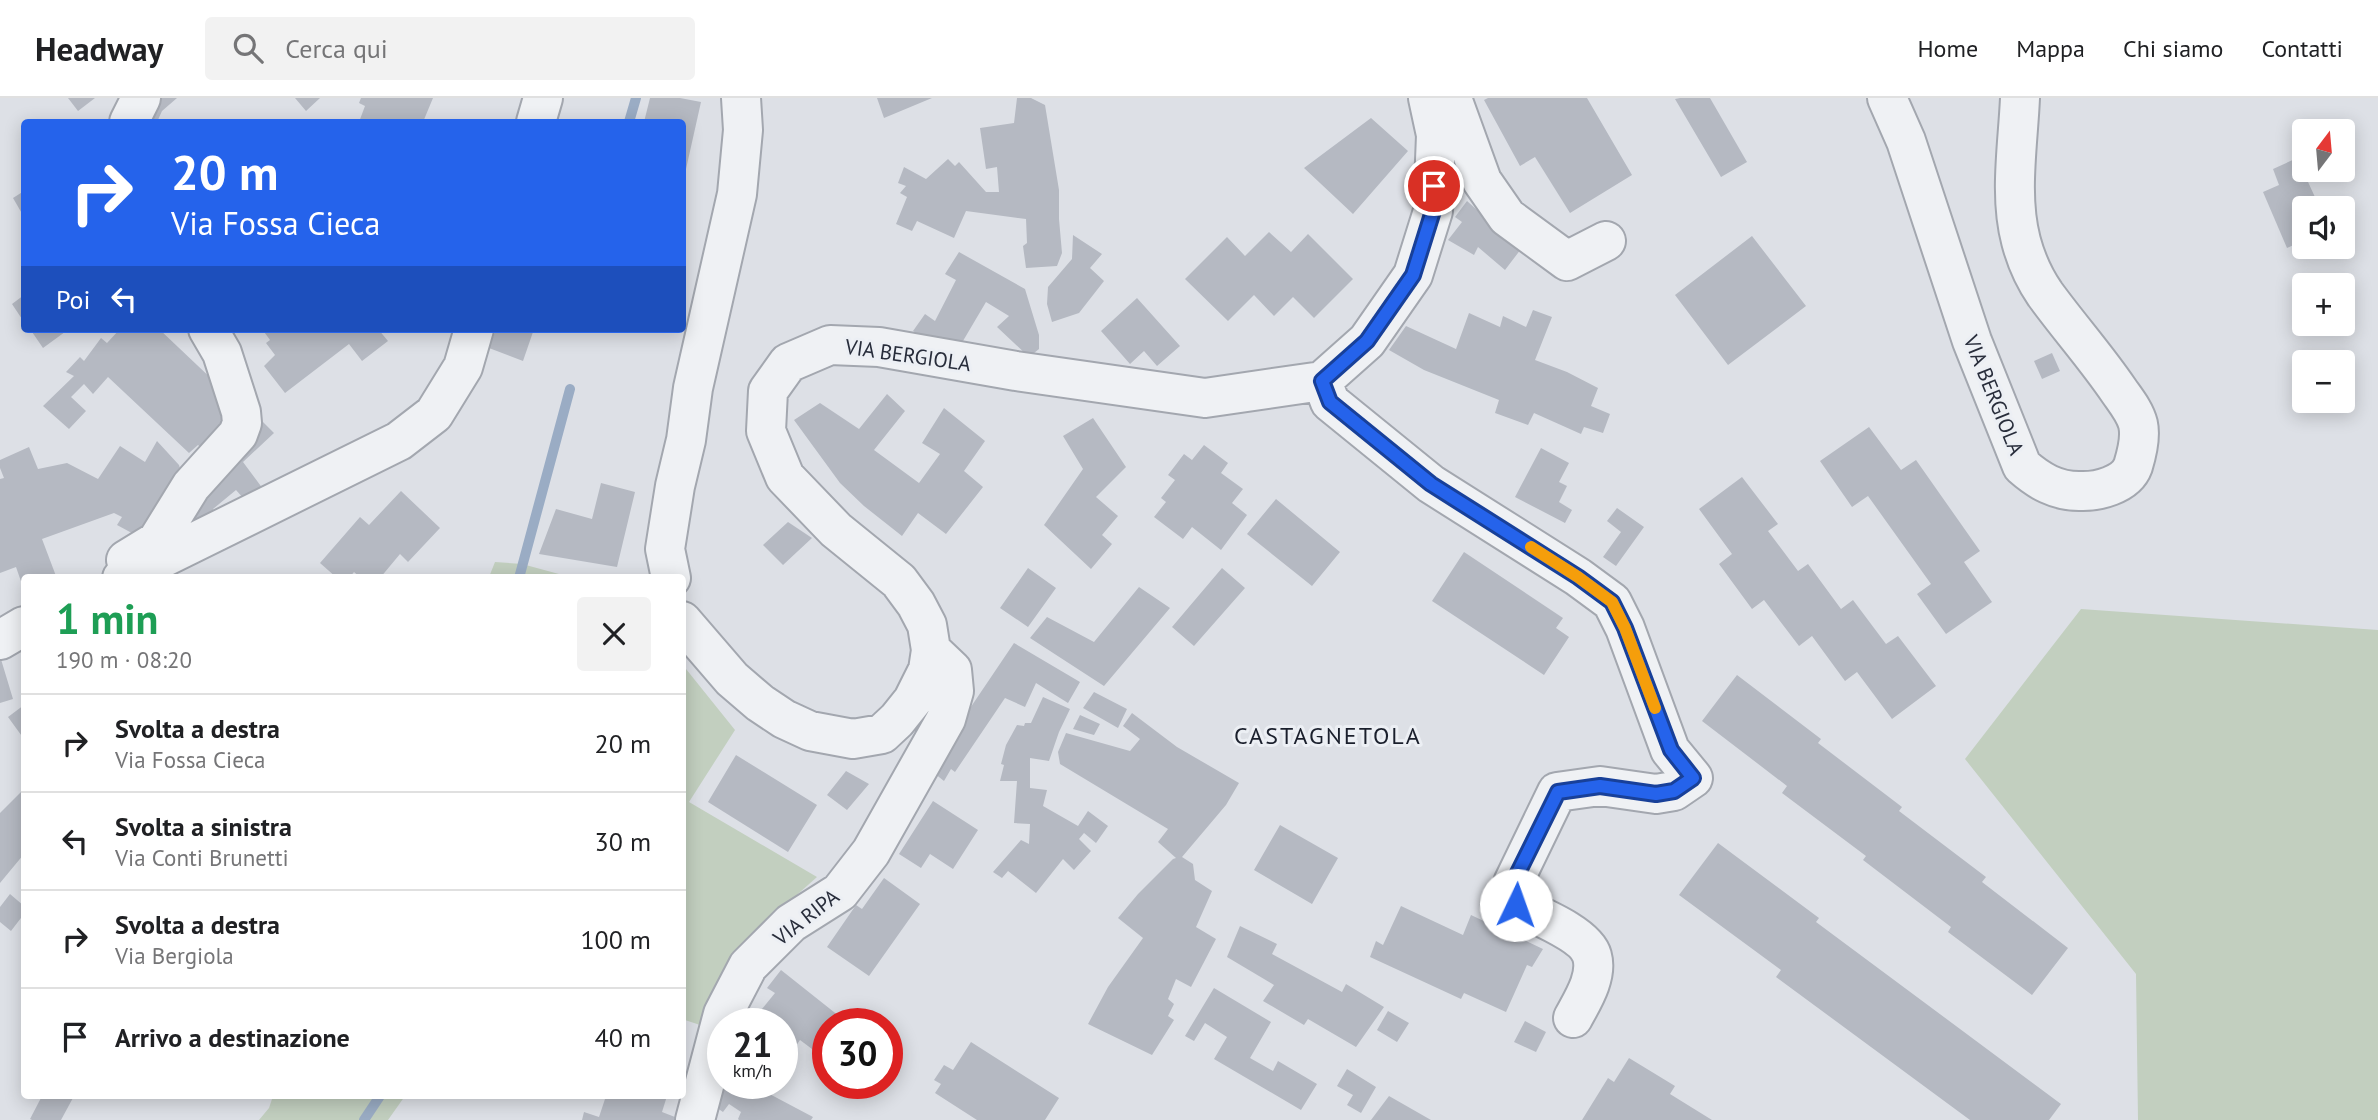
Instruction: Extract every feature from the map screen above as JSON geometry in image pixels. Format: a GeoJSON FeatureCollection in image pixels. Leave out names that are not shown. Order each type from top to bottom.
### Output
{"type":"FeatureCollection","features":[{"type":"Feature","properties":{"kind":"street"},"geometry":{"type":"LineString","coordinates":[[130,119],[141,98]]}},
{"type":"Feature","properties":{"kind":"street"},"geometry":{"type":"LineString","coordinates":[[670,574],[665,549],[675,486],[686,440],[693,388],[737,194],[743,130],[741,98]]}},
{"type":"Feature","properties":{"kind":"street"},"geometry":{"type":"LineString","coordinates":[[1427,98],[1436,135],[1433,211],[1413,275],[1367,341],[1322,381],[1330,402],[1431,484],[1578,577],[1612,602],[1625,628],[1671,750],[1693,778],[1674,791],[1656,794],[1600,786],[1558,792],[1513,883],[1516,905],[1576,936],[1592,954],[1593,970],[1587,993],[1573,1018]]}},
{"type":"Feature","properties":{"kind":"street"},"geometry":{"type":"LineString","coordinates":[[1447,98],[1453,101],[1482,181],[1507,217],[1567,261],[1606,242]]}},
{"type":"Feature","properties":{"kind":"street","name":"VIA BERGIOLA"},"geometry":{"type":"LineString","coordinates":[[1887,98],[1906,141],[1972,341],[2022,466],[2038,480],[2065,491],[2086,491],[2112,486],[2131,471],[2136,455],[2138,424],[2131,408],[2103,367],[2044,293],[2029,267],[2020,240],[2015,205],[2020,98]]}},
{"type":"Feature","properties":{"kind":"street"},"geometry":{"type":"LineString","coordinates":[[103,574],[157,541],[191,486],[237,434],[242,423],[222,353],[210,333]]}},
{"type":"Feature","properties":{"kind":"street"},"geometry":{"type":"LineString","coordinates":[[130,574],[399,441],[434,414],[463,367],[473,333]]}},
{"type":"Feature","properties":{"kind":"street","name":"VIA BERGIOLA"},"geometry":{"type":"LineString","coordinates":[[931,650],[927,625],[899,581],[836,530],[785,477],[766,431],[768,391],[789,363],[830,345],[878,347],[1016,371],[1205,398],[1322,381]]}},
{"type":"Feature","properties":{"kind":"street"},"geometry":{"type":"LineString","coordinates":[[686,626],[732,679],[760,703],[784,719],[810,731],[853,739],[882,734],[897,720],[913,700],[928,670],[931,650]]}},
{"type":"Feature","properties":{"kind":"street"},"geometry":{"type":"LineString","coordinates":[[0,640],[21,628]]}},
{"type":"Feature","properties":{"kind":"street","name":"VIA RIPA"},"geometry":{"type":"LineString","coordinates":[[695,1120],[723,1014],[748,966],[791,923],[840,892],[871,852],[946,719],[954,691],[952,670],[931,650]]}},
{"type":"Feature","properties":{"kind":"green space"},"geometry":{"type":"Polygon","coordinates":[[[495,562],[522,564],[559,574],[490,574],[495,562]]]}},
{"type":"Feature","properties":{"kind":"green space"},"geometry":{"type":"Polygon","coordinates":[[[2081,609],[2378,630],[2378,1120],[2138,1120],[2136,974],[1965,759],[2081,609]]]}},
{"type":"Feature","properties":{"kind":"green space"},"geometry":{"type":"Polygon","coordinates":[[[686,669],[735,730],[689,802],[817,877],[790,901],[722,980],[700,1025],[686,1020],[686,669]]]}},
{"type":"Feature","properties":{"kind":"green space"},"geometry":{"type":"Polygon","coordinates":[[[272,1099],[403,1099],[388,1120],[259,1120],[269,1108],[272,1099]]]}},
{"type":"Feature","properties":{"kind":"building"},"geometry":{"type":"Polygon","coordinates":[[[68,98],[95,98],[78,111],[68,98]]]}},
{"type":"Feature","properties":{"kind":"building"},"geometry":{"type":"Polygon","coordinates":[[[147,98],[177,98],[162,111],[158,119],[138,119],[147,98]]]}},
{"type":"Feature","properties":{"kind":"building"},"geometry":{"type":"Polygon","coordinates":[[[295,98],[320,98],[306,111],[295,98]]]}},
{"type":"Feature","properties":{"kind":"building"},"geometry":{"type":"Polygon","coordinates":[[[361,98],[433,98],[424,119],[360,119],[365,106],[359,103],[361,98]]]}},
{"type":"Feature","properties":{"kind":"building"},"geometry":{"type":"Polygon","coordinates":[[[650,98],[680,98],[701,102],[686,169],[686,119],[645,119],[650,98]]]}},
{"type":"Feature","properties":{"kind":"building"},"geometry":{"type":"Polygon","coordinates":[[[877,98],[932,98],[884,118],[877,98]]]}},
{"type":"Feature","properties":{"kind":"building"},"geometry":{"type":"Polygon","coordinates":[[[1017,98],[1031,98],[1045,105],[1059,190],[1062,253],[1057,266],[1026,268],[1023,246],[1027,243],[1026,219],[966,211],[954,238],[917,221],[912,231],[896,224],[907,197],[900,193],[906,186],[898,183],[904,167],[926,179],[948,159],[955,166],[959,162],[986,192],[999,192],[997,167],[986,169],[980,128],[1014,123],[1017,98]]]}},
{"type":"Feature","properties":{"kind":"building"},"geometry":{"type":"Polygon","coordinates":[[[1587,98],[1632,175],[1570,213],[1535,157],[1520,166],[1484,100],[1587,98]]]}},
{"type":"Feature","properties":{"kind":"building"},"geometry":{"type":"Polygon","coordinates":[[[1710,98],[1747,162],[1721,177],[1675,99],[1710,98]]]}},
{"type":"Feature","properties":{"kind":"building"},"geometry":{"type":"Polygon","coordinates":[[[1371,118],[1408,151],[1353,214],[1304,168],[1371,118]]]}},
{"type":"Feature","properties":{"kind":"building"},"geometry":{"type":"Polygon","coordinates":[[[2292,160],[2292,182],[2308,182],[2314,196],[2292,196],[2292,246],[2287,248],[2263,192],[2279,185],[2273,169],[2292,160]]]}},
{"type":"Feature","properties":{"kind":"building"},"geometry":{"type":"Polygon","coordinates":[[[21,193],[21,212],[13,198],[21,193]]]}},
{"type":"Feature","properties":{"kind":"building"},"geometry":{"type":"Polygon","coordinates":[[[1467,201],[1521,249],[1505,270],[1478,247],[1474,255],[1448,240],[1462,222],[1455,217],[1467,201]]]}},
{"type":"Feature","properties":{"kind":"building"},"geometry":{"type":"Polygon","coordinates":[[[1269,232],[1291,252],[1308,234],[1353,279],[1314,318],[1293,297],[1274,316],[1254,295],[1228,321],[1185,279],[1227,237],[1245,256],[1269,232]]]}},
{"type":"Feature","properties":{"kind":"building"},"geometry":{"type":"Polygon","coordinates":[[[1073,235],[1102,254],[1090,268],[1104,281],[1079,313],[1052,322],[1047,304],[1048,287],[1072,259],[1073,235]]]}},
{"type":"Feature","properties":{"kind":"building"},"geometry":{"type":"Polygon","coordinates":[[[1752,236],[1806,306],[1728,365],[1675,295],[1752,236]]]}},
{"type":"Feature","properties":{"kind":"building"},"geometry":{"type":"Polygon","coordinates":[[[959,252],[1025,289],[1039,335],[1039,349],[1029,357],[997,327],[1009,316],[986,302],[960,346],[948,339],[941,348],[913,331],[925,314],[935,321],[956,280],[945,274],[959,252]]]}},
{"type":"Feature","properties":{"kind":"building"},"geometry":{"type":"Polygon","coordinates":[[[21,297],[21,318],[12,304],[21,297]]]}},
{"type":"Feature","properties":{"kind":"building"},"geometry":{"type":"Polygon","coordinates":[[[1137,298],[1180,346],[1157,366],[1144,351],[1130,364],[1101,331],[1137,298]]]}},
{"type":"Feature","properties":{"kind":"building"},"geometry":{"type":"Polygon","coordinates":[[[1533,310],[1552,317],[1535,360],[1598,388],[1591,406],[1610,414],[1603,433],[1584,427],[1581,434],[1534,413],[1528,425],[1495,413],[1499,400],[1424,370],[1389,350],[1406,326],[1456,349],[1469,313],[1500,327],[1503,316],[1526,327],[1533,310]]]}},
{"type":"Feature","properties":{"kind":"building"},"geometry":{"type":"Polygon","coordinates":[[[33,333],[64,333],[43,348],[33,333]]]}},
{"type":"Feature","properties":{"kind":"building"},"geometry":{"type":"Polygon","coordinates":[[[116,333],[163,333],[216,383],[229,412],[205,451],[198,445],[189,453],[108,377],[93,394],[84,384],[71,397],[86,411],[69,429],[43,406],[74,376],[66,372],[80,357],[84,361],[101,338],[107,343],[116,333]]]}},
{"type":"Feature","properties":{"kind":"building"},"geometry":{"type":"Polygon","coordinates":[[[265,333],[381,333],[388,341],[362,361],[349,344],[285,393],[264,366],[275,355],[266,343],[270,340],[265,333]]]}},
{"type":"Feature","properties":{"kind":"building"},"geometry":{"type":"Polygon","coordinates":[[[495,333],[533,333],[523,361],[489,348],[495,333]]]}},
{"type":"Feature","properties":{"kind":"building"},"geometry":{"type":"Polygon","coordinates":[[[2052,353],[2060,371],[2042,379],[2034,361],[2052,353]]]}},
{"type":"Feature","properties":{"kind":"building"},"geometry":{"type":"Polygon","coordinates":[[[887,394],[905,411],[874,450],[919,483],[940,454],[922,443],[944,408],[985,441],[964,471],[983,487],[946,534],[918,513],[902,536],[840,483],[794,420],[820,403],[859,429],[887,394]]]}},
{"type":"Feature","properties":{"kind":"building"},"geometry":{"type":"Polygon","coordinates":[[[1093,418],[1126,467],[1096,497],[1118,516],[1102,535],[1112,544],[1091,569],[1044,525],[1083,469],[1063,436],[1093,418]]]}},
{"type":"Feature","properties":{"kind":"building"},"geometry":{"type":"Polygon","coordinates":[[[263,422],[274,433],[243,462],[263,489],[244,499],[236,490],[213,509],[218,517],[178,537],[213,469],[263,422]]]}},
{"type":"Feature","properties":{"kind":"building"},"geometry":{"type":"Polygon","coordinates":[[[1869,427],[1901,470],[1916,460],[1980,551],[1964,562],[1992,602],[1946,634],[1917,594],[1931,584],[1868,496],[1852,507],[1820,461],[1869,427]]]}},
{"type":"Feature","properties":{"kind":"building"},"geometry":{"type":"Polygon","coordinates":[[[157,441],[179,465],[182,475],[143,539],[117,525],[122,517],[114,513],[42,539],[55,574],[21,574],[21,581],[16,567],[0,573],[0,479],[4,478],[0,460],[29,447],[38,469],[67,463],[98,479],[120,446],[145,462],[157,441]]]}},
{"type":"Feature","properties":{"kind":"building"},"geometry":{"type":"Polygon","coordinates":[[[1204,445],[1228,463],[1221,473],[1243,489],[1232,503],[1247,515],[1221,550],[1192,527],[1183,539],[1154,517],[1166,502],[1161,498],[1175,480],[1168,475],[1184,454],[1192,460],[1204,445]]]}},
{"type":"Feature","properties":{"kind":"building"},"geometry":{"type":"Polygon","coordinates":[[[1541,448],[1569,463],[1559,482],[1567,486],[1559,502],[1572,510],[1565,523],[1515,497],[1541,448]]]}},
{"type":"Feature","properties":{"kind":"building"},"geometry":{"type":"Polygon","coordinates":[[[1742,477],[1778,524],[1768,531],[1798,571],[1808,564],[1841,609],[1853,600],[1886,644],[1898,636],[1936,686],[1892,719],[1857,672],[1845,681],[1812,636],[1799,646],[1764,600],[1752,609],[1719,564],[1732,554],[1699,509],[1742,477]]]}},
{"type":"Feature","properties":{"kind":"building"},"geometry":{"type":"Polygon","coordinates":[[[601,483],[635,492],[617,567],[539,554],[556,509],[592,519],[601,483]]]}},
{"type":"Feature","properties":{"kind":"building"},"geometry":{"type":"Polygon","coordinates":[[[401,491],[440,528],[408,562],[400,554],[383,574],[332,574],[320,563],[360,517],[369,525],[401,491]]]}},
{"type":"Feature","properties":{"kind":"building"},"geometry":{"type":"Polygon","coordinates":[[[1276,499],[1340,552],[1312,586],[1247,534],[1276,499]]]}},
{"type":"Feature","properties":{"kind":"building"},"geometry":{"type":"Polygon","coordinates":[[[1617,508],[1644,527],[1616,566],[1603,557],[1621,532],[1607,521],[1617,508]]]}},
{"type":"Feature","properties":{"kind":"building"},"geometry":{"type":"Polygon","coordinates":[[[788,522],[812,538],[783,565],[763,545],[788,522]]]}},
{"type":"Feature","properties":{"kind":"building"},"geometry":{"type":"Polygon","coordinates":[[[1464,552],[1563,618],[1556,628],[1569,637],[1544,675],[1432,601],[1464,552]]]}},
{"type":"Feature","properties":{"kind":"building"},"geometry":{"type":"Polygon","coordinates":[[[1028,568],[1056,588],[1028,627],[1000,608],[1028,568]]]}},
{"type":"Feature","properties":{"kind":"building"},"geometry":{"type":"Polygon","coordinates":[[[1222,568],[1245,588],[1194,646],[1172,627],[1222,568]]]}},
{"type":"Feature","properties":{"kind":"building"},"geometry":{"type":"Polygon","coordinates":[[[1139,587],[1170,608],[1104,686],[1030,638],[1047,617],[1094,642],[1139,587]]]}},
{"type":"Feature","properties":{"kind":"building"},"geometry":{"type":"Polygon","coordinates":[[[1014,643],[1080,682],[1068,703],[1036,683],[1025,707],[1005,698],[955,772],[951,769],[944,781],[929,769],[1014,643]]]}},
{"type":"Feature","properties":{"kind":"building"},"geometry":{"type":"Polygon","coordinates":[[[0,656],[13,699],[0,703],[0,656]]]}},
{"type":"Feature","properties":{"kind":"building"},"geometry":{"type":"Polygon","coordinates":[[[1737,675],[1821,739],[1818,743],[1902,807],[1899,811],[1986,877],[1982,882],[2068,948],[2032,995],[1948,932],[1951,927],[1863,860],[1866,856],[1782,793],[1787,786],[1702,721],[1737,675]]]}},
{"type":"Feature","properties":{"kind":"building"},"geometry":{"type":"Polygon","coordinates":[[[1094,692],[1127,709],[1118,728],[1083,708],[1094,692]]]}},
{"type":"Feature","properties":{"kind":"building"},"geometry":{"type":"Polygon","coordinates":[[[1043,697],[1070,709],[1049,761],[1030,758],[1030,788],[1047,790],[1043,806],[1078,826],[1088,811],[1108,826],[1096,843],[1084,833],[1079,839],[1091,851],[1074,870],[1063,859],[1036,893],[1008,871],[1002,878],[993,872],[1021,840],[1029,844],[1030,824],[1014,823],[1017,781],[1000,781],[1004,765],[1001,764],[1006,745],[1017,725],[1031,723],[1043,697]]]}},
{"type":"Feature","properties":{"kind":"building"},"geometry":{"type":"Polygon","coordinates":[[[21,707],[21,735],[8,717],[21,707]]]}},
{"type":"Feature","properties":{"kind":"building"},"geometry":{"type":"Polygon","coordinates":[[[1132,713],[1177,747],[1239,783],[1226,805],[1182,857],[1193,864],[1195,880],[1212,891],[1196,927],[1216,939],[1191,987],[1176,979],[1168,999],[1174,1004],[1168,1016],[1174,1020],[1152,1055],[1088,1024],[1108,987],[1143,938],[1118,918],[1138,894],[1176,858],[1158,842],[1168,829],[1060,764],[1058,752],[1066,733],[1130,751],[1140,739],[1123,726],[1132,713]]]}},
{"type":"Feature","properties":{"kind":"building"},"geometry":{"type":"Polygon","coordinates":[[[1080,715],[1100,724],[1094,735],[1073,729],[1080,715]]]}},
{"type":"Feature","properties":{"kind":"building"},"geometry":{"type":"Polygon","coordinates":[[[736,755],[817,805],[788,852],[708,802],[736,755]]]}},
{"type":"Feature","properties":{"kind":"building"},"geometry":{"type":"Polygon","coordinates":[[[846,771],[869,784],[847,810],[827,795],[846,771]]]}},
{"type":"Feature","properties":{"kind":"building"},"geometry":{"type":"Polygon","coordinates":[[[21,792],[21,858],[0,883],[0,813],[21,792]]]}},
{"type":"Feature","properties":{"kind":"building"},"geometry":{"type":"Polygon","coordinates":[[[933,801],[978,830],[953,869],[930,854],[921,868],[899,854],[933,801]]]}},
{"type":"Feature","properties":{"kind":"building"},"geometry":{"type":"Polygon","coordinates":[[[1280,825],[1338,858],[1312,904],[1254,870],[1280,825]]]}},
{"type":"Feature","properties":{"kind":"building"},"geometry":{"type":"Polygon","coordinates":[[[1718,843],[1819,918],[1816,922],[2061,1104],[2049,1120],[1970,1120],[1776,977],[1781,970],[1679,895],[1718,843]]]}},
{"type":"Feature","properties":{"kind":"building"},"geometry":{"type":"Polygon","coordinates":[[[884,878],[920,904],[869,976],[827,947],[856,905],[862,909],[884,878]]]}},
{"type":"Feature","properties":{"kind":"building"},"geometry":{"type":"Polygon","coordinates":[[[10,894],[21,903],[21,918],[11,931],[0,922],[0,907],[10,894]]]}},
{"type":"Feature","properties":{"kind":"building"},"geometry":{"type":"Polygon","coordinates":[[[1401,906],[1463,935],[1471,915],[1543,949],[1532,967],[1527,965],[1506,1012],[1464,993],[1461,999],[1370,957],[1376,941],[1383,945],[1401,906]]]}},
{"type":"Feature","properties":{"kind":"building"},"geometry":{"type":"Polygon","coordinates":[[[1240,926],[1277,944],[1272,954],[1342,992],[1346,984],[1384,1007],[1356,1047],[1308,1019],[1304,1025],[1263,1001],[1274,985],[1227,957],[1240,926]]]}},
{"type":"Feature","properties":{"kind":"building"},"geometry":{"type":"Polygon","coordinates":[[[781,970],[829,1008],[812,1008],[812,1049],[800,1040],[798,1043],[798,1008],[763,1008],[775,993],[767,988],[781,970]]]}},
{"type":"Feature","properties":{"kind":"building"},"geometry":{"type":"Polygon","coordinates":[[[1214,988],[1271,1022],[1250,1058],[1273,1071],[1278,1061],[1317,1084],[1301,1110],[1214,1059],[1227,1037],[1205,1023],[1194,1041],[1185,1036],[1214,988]]]}},
{"type":"Feature","properties":{"kind":"building"},"geometry":{"type":"Polygon","coordinates":[[[1388,1011],[1409,1023],[1397,1042],[1377,1030],[1388,1011]]]}},
{"type":"Feature","properties":{"kind":"building"},"geometry":{"type":"Polygon","coordinates":[[[1525,1021],[1546,1032],[1536,1052],[1514,1042],[1525,1021]]]}},
{"type":"Feature","properties":{"kind":"building"},"geometry":{"type":"Polygon","coordinates":[[[971,1042],[1059,1098],[1045,1120],[977,1120],[935,1093],[941,1084],[934,1080],[944,1065],[953,1070],[971,1042]]]}},
{"type":"Feature","properties":{"kind":"building"},"geometry":{"type":"Polygon","coordinates":[[[1629,1058],[1675,1086],[1670,1094],[1712,1120],[1582,1120],[1608,1078],[1614,1082],[1629,1058]]]}},
{"type":"Feature","properties":{"kind":"building"},"geometry":{"type":"Polygon","coordinates":[[[1347,1069],[1376,1087],[1361,1113],[1347,1105],[1353,1095],[1337,1086],[1347,1069]]]}},
{"type":"Feature","properties":{"kind":"building"},"geometry":{"type":"Polygon","coordinates":[[[1389,1096],[1431,1120],[1371,1120],[1389,1096]]]}},
{"type":"Feature","properties":{"kind":"building"},"geometry":{"type":"Polygon","coordinates":[[[40,1099],[72,1099],[61,1120],[30,1119],[40,1099]]]}},
{"type":"Feature","properties":{"kind":"building"},"geometry":{"type":"Polygon","coordinates":[[[605,1099],[666,1099],[662,1112],[675,1117],[674,1120],[582,1120],[584,1112],[599,1117],[605,1099]]]}},
{"type":"Feature","properties":{"kind":"building"},"geometry":{"type":"Polygon","coordinates":[[[779,1099],[813,1117],[811,1120],[739,1120],[741,1112],[729,1104],[723,1112],[707,1101],[779,1099]]]}},
{"type":"Feature","properties":{"kind":"waterway"},"geometry":{"type":"LineString","coordinates":[[630,119],[636,98]]}},
{"type":"Feature","properties":{"kind":"waterway"},"geometry":{"type":"LineString","coordinates":[[520,574],[570,389]]}},
{"type":"Feature","properties":{"kind":"waterway"},"geometry":{"type":"LineString","coordinates":[[364,1120],[378,1099]]}},
{"type":"Feature","properties":{"kind":"slow traffic"},"geometry":{"type":"LineString","coordinates":[[1531,547],[1612,602],[1625,628],[1655,708]]}},
{"type":"Feature","properties":{"kind":"district","name":"CASTAGNETOLA"},"geometry":{"type":"Point","coordinates":[1328,735]}},
{"type":"Feature","properties":{"kind":"route"},"geometry":{"type":"LineString","coordinates":[[1434,186],[1433,211],[1413,275],[1367,341],[1322,381],[1330,402],[1431,484],[1578,577],[1612,602],[1625,628],[1671,750],[1693,778],[1674,791],[1656,794],[1600,786],[1558,792],[1513,883],[1516,905]]}}]}
